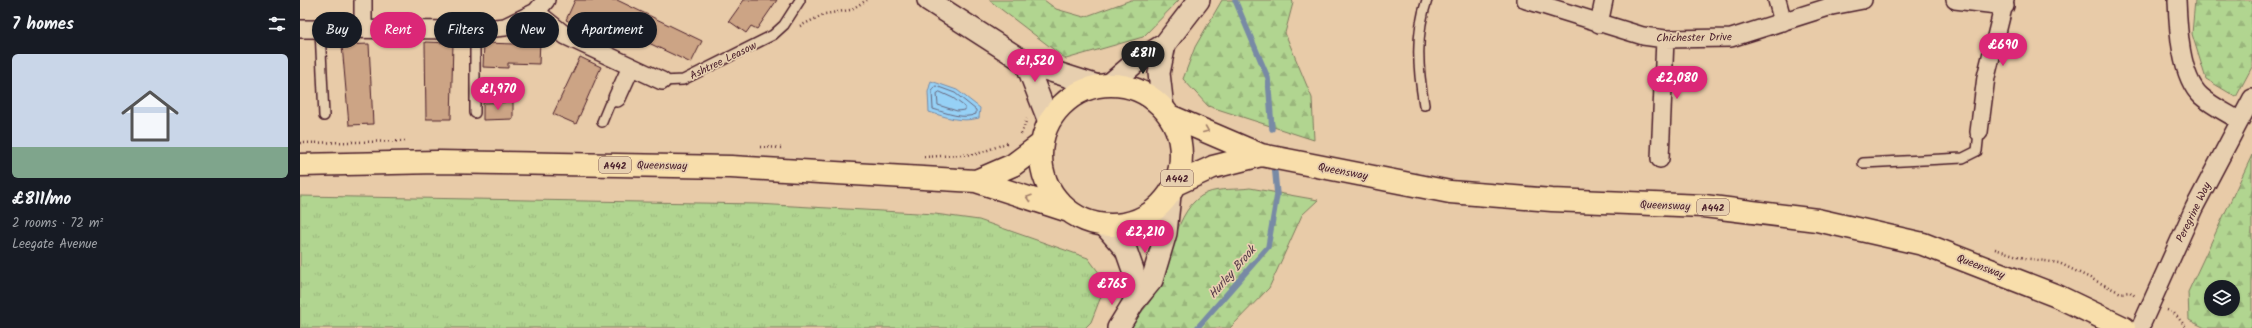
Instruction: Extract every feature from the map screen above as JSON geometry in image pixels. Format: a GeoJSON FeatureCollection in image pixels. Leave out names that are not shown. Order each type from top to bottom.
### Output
{"type":"FeatureCollection","features":[{"type":"Feature","properties":{"kind":"main road","name":"A442"},"geometry":{"type":"LineString","coordinates":[[1066,210],[1050,191],[1041,168],[1041,144],[1049,122],[1061,106],[1078,93],[1103,85],[1129,87],[1141,92],[1166,112],[1271,157]]}},
{"type":"Feature","properties":{"kind":"main road","name":"A442"},"geometry":{"type":"LineString","coordinates":[[1166,112],[1180,138],[1182,161],[1173,189]]}},
{"type":"Feature","properties":{"kind":"main road","name":"A442"},"geometry":{"type":"LineString","coordinates":[[976,181],[1013,165],[1041,144]]}},
{"type":"Feature","properties":{"kind":"main road","name":"A442"},"geometry":{"type":"LineString","coordinates":[[976,181],[1066,210],[1084,221],[1105,226],[1130,224],[1153,213],[1173,189],[1213,167],[1271,157]]}},
{"type":"Feature","properties":{"kind":"main road","name":"Queensway"},"geometry":{"type":"LineString","coordinates":[[1271,157],[1450,192],[1552,200],[1704,206],[1817,220],[1923,244],[2057,296],[2124,328]]}},
{"type":"Feature","properties":{"kind":"main road","name":"Queensway"},"geometry":{"type":"LineString","coordinates":[[300,164],[437,162],[731,167],[976,181]]}},
{"type":"Feature","properties":{"kind":"street"},"geometry":{"type":"LineString","coordinates":[[363,0],[363,28],[434,29]]}},
{"type":"Feature","properties":{"kind":"street"},"geometry":{"type":"LineString","coordinates":[[928,0],[1026,63],[1103,85],[1165,44],[1199,0]]}},
{"type":"Feature","properties":{"kind":"street","name":"Chichester Drive"},"geometry":{"type":"LineString","coordinates":[[1526,0],[1599,24],[1643,36],[1665,39],[1731,38],[1832,6],[1863,0]]}},
{"type":"Feature","properties":{"kind":"street"},"geometry":{"type":"LineString","coordinates":[[1599,24],[1604,0]]}},
{"type":"Feature","properties":{"kind":"street"},"geometry":{"type":"LineString","coordinates":[[1776,0],[1783,22]]}},
{"type":"Feature","properties":{"kind":"street"},"geometry":{"type":"LineString","coordinates":[[1955,0],[2005,3],[1986,77],[1979,132]]}},
{"type":"Feature","properties":{"kind":"street"},"geometry":{"type":"LineString","coordinates":[[2177,0],[2180,45],[2194,86],[2200,96],[2240,120]]}},
{"type":"Feature","properties":{"kind":"street"},"geometry":{"type":"LineString","coordinates":[[498,28],[505,27],[541,6]]}},
{"type":"Feature","properties":{"kind":"street","name":"Ashtree Leasow"},"geometry":{"type":"LineString","coordinates":[[541,6],[566,36],[662,81]]}},
{"type":"Feature","properties":{"kind":"street"},"geometry":{"type":"LineString","coordinates":[[300,30],[312,29]]}},
{"type":"Feature","properties":{"kind":"street"},"geometry":{"type":"LineString","coordinates":[[1660,159],[1665,39]]}},
{"type":"Feature","properties":{"kind":"street"},"geometry":{"type":"LineString","coordinates":[[1165,44],[1159,73],[1166,112]]}},
{"type":"Feature","properties":{"kind":"street"},"geometry":{"type":"LineString","coordinates":[[1026,63],[1049,122]]}},
{"type":"Feature","properties":{"kind":"street"},"geometry":{"type":"LineString","coordinates":[[616,98],[631,67]]}},
{"type":"Feature","properties":{"kind":"street","name":"Peregrine Way"},"geometry":{"type":"LineString","coordinates":[[2140,328],[2194,208],[2252,98]]}},
{"type":"Feature","properties":{"kind":"street"},"geometry":{"type":"LineString","coordinates":[[1118,328],[1134,302],[1152,280],[1166,233],[1173,189]]}},
{"type":"Feature","properties":{"kind":"street"},"geometry":{"type":"LineString","coordinates":[[1105,226],[1126,250],[1133,270],[1134,302]]}},
{"type":"Feature","properties":{"kind":"lane","name":"Ashtree Leasow"},"geometry":{"type":"LineString","coordinates":[[662,81],[683,80],[773,35],[784,25],[800,0]]}},
{"type":"Feature","properties":{"kind":"lane"},"geometry":{"type":"LineString","coordinates":[[1424,105],[1419,46],[1422,14],[1427,0]]}},
{"type":"Feature","properties":{"kind":"lane"},"geometry":{"type":"LineString","coordinates":[[321,48],[324,116]]}},
{"type":"Feature","properties":{"kind":"lane"},"geometry":{"type":"LineString","coordinates":[[475,48],[476,114]]}},
{"type":"Feature","properties":{"kind":"lane"},"geometry":{"type":"LineString","coordinates":[[602,122],[610,105],[616,98]]}},
{"type":"Feature","properties":{"kind":"lane"},"geometry":{"type":"LineString","coordinates":[[1863,162],[1963,158],[1977,151],[1979,132]]}},
{"type":"Feature","properties":{"kind":"green space"},"geometry":{"type":"Polygon","coordinates":[[[989,0],[1044,0],[1056,9],[1084,17],[1131,0],[1179,0],[1143,37],[1066,59],[989,0]]]}},
{"type":"Feature","properties":{"kind":"green space"},"geometry":{"type":"Polygon","coordinates":[[[1222,0],[1292,0],[1293,3],[1285,33],[1312,98],[1314,140],[1208,106],[1183,79],[1195,47],[1222,0]]]}},
{"type":"Feature","properties":{"kind":"green space"},"geometry":{"type":"Polygon","coordinates":[[[2195,0],[2252,0],[2252,67],[2236,97],[2206,79],[2192,34],[2195,0]]]}},
{"type":"Feature","properties":{"kind":"green space"},"geometry":{"type":"Polygon","coordinates":[[[2252,155],[2252,328],[2205,328],[2189,320],[2188,292],[2252,155]]]}},
{"type":"Feature","properties":{"kind":"green space"},"geometry":{"type":"Polygon","coordinates":[[[1250,188],[1318,200],[1302,215],[1269,288],[1230,328],[1128,328],[1153,297],[1159,285],[1180,224],[1187,211],[1196,200],[1212,191],[1250,188]]]}},
{"type":"Feature","properties":{"kind":"green space"},"geometry":{"type":"Polygon","coordinates":[[[300,196],[757,204],[935,214],[979,220],[1088,258],[1100,274],[1102,294],[1091,322],[1085,328],[300,328],[300,196]]]}},
{"type":"Feature","properties":{"kind":"water"},"geometry":{"type":"Polygon","coordinates":[[[931,81],[957,90],[980,108],[979,118],[960,120],[929,112],[928,92],[931,81]]]}},
{"type":"Feature","properties":{"kind":"building"},"geometry":{"type":"Polygon","coordinates":[[[575,0],[617,0],[642,12],[570,12],[575,0]]]}},
{"type":"Feature","properties":{"kind":"building"},"geometry":{"type":"Polygon","coordinates":[[[744,0],[777,0],[757,29],[751,26],[746,33],[729,21],[744,0]]]}},
{"type":"Feature","properties":{"kind":"building"},"geometry":{"type":"Polygon","coordinates":[[[657,19],[702,41],[691,63],[657,47],[657,19]]]}},
{"type":"Feature","properties":{"kind":"building"},"geometry":{"type":"Polygon","coordinates":[[[426,42],[434,42],[434,48],[453,48],[451,119],[426,119],[425,48],[426,42]]]}},
{"type":"Feature","properties":{"kind":"building"},"geometry":{"type":"Polygon","coordinates":[[[498,43],[506,44],[506,48],[540,48],[539,64],[508,63],[508,68],[483,67],[484,48],[498,48],[498,43]]]}},
{"type":"Feature","properties":{"kind":"building"},"geometry":{"type":"Polygon","coordinates":[[[362,44],[369,44],[373,124],[349,125],[342,48],[362,48],[362,44]]]}},
{"type":"Feature","properties":{"kind":"building"},"geometry":{"type":"Polygon","coordinates":[[[580,57],[601,67],[576,124],[553,114],[580,57]]]}},
{"type":"Feature","properties":{"kind":"building"},"geometry":{"type":"Polygon","coordinates":[[[513,102],[513,119],[483,120],[483,103],[513,102]]]}},
{"type":"Feature","properties":{"kind":"waterway","name":"Hurley Brook"},"geometry":{"type":"LineString","coordinates":[[1235,0],[1268,78],[1272,129]]}},
{"type":"Feature","properties":{"kind":"waterway","name":"Hurley Brook"},"geometry":{"type":"LineString","coordinates":[[1197,328],[1268,247],[1277,195],[1274,162]]}}]}
